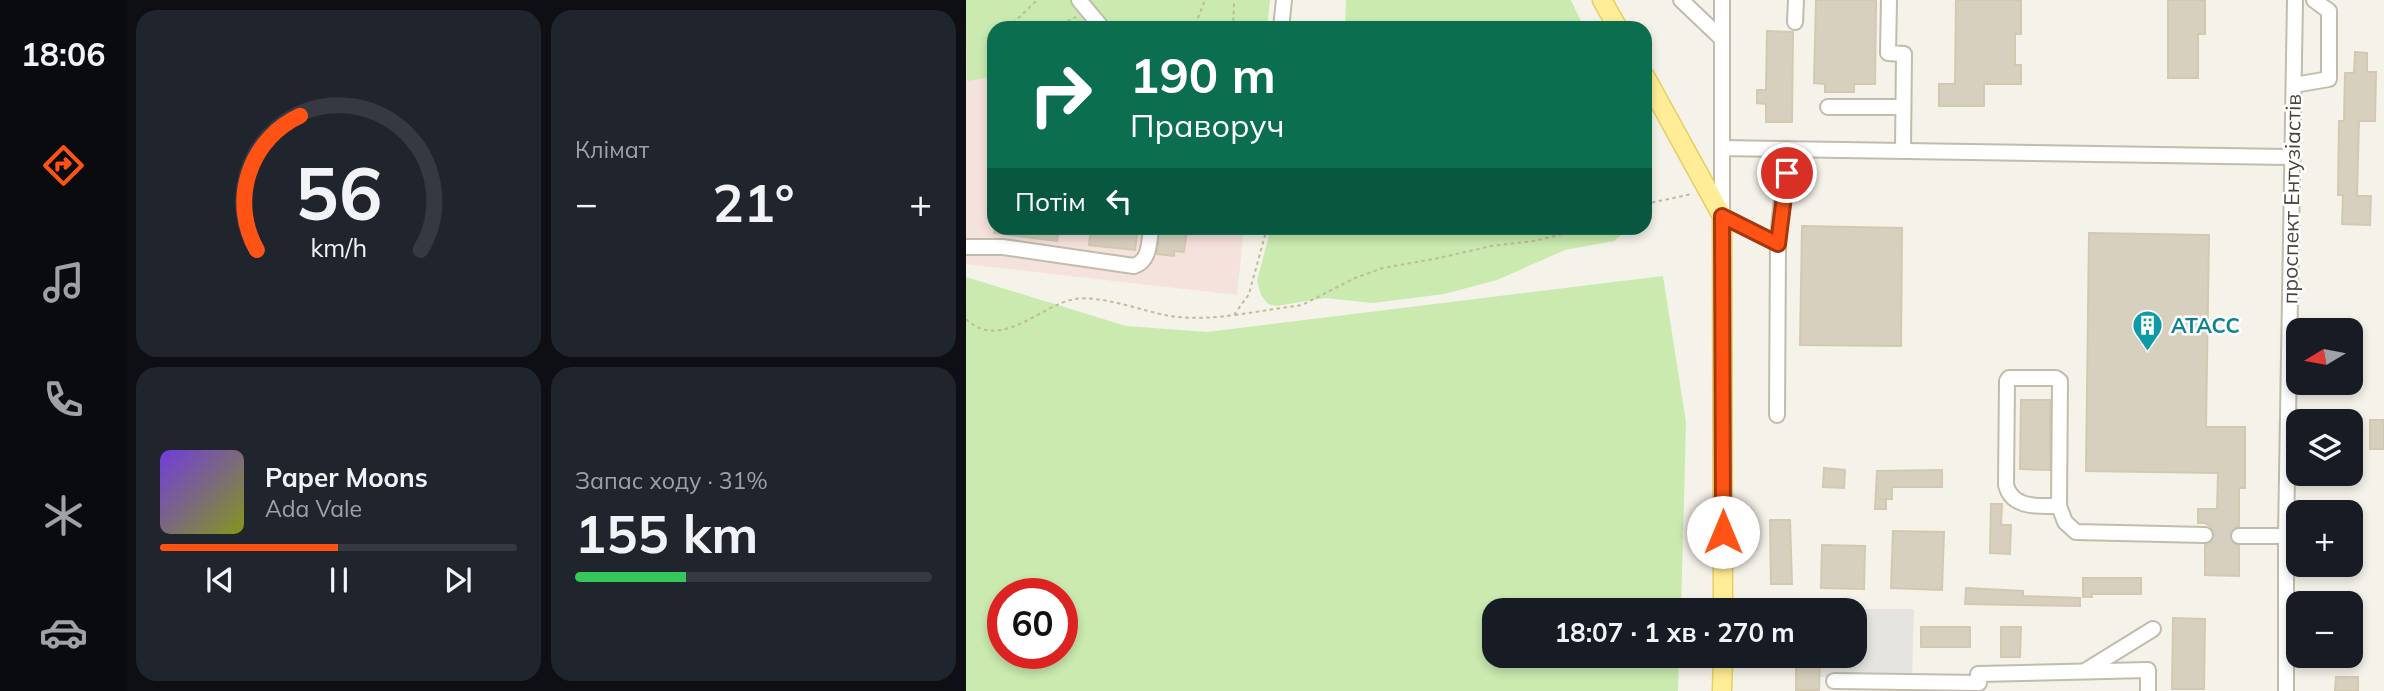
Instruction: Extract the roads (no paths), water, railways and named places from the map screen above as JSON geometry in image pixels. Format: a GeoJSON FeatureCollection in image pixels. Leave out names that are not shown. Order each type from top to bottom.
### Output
{"type":"FeatureCollection","features":[{"type":"Feature","properties":{"kind":"main road"},"geometry":{"type":"LineString","coordinates":[[1602,0],[1614,21]]}},
{"type":"Feature","properties":{"kind":"main road"},"geometry":{"type":"LineString","coordinates":[[1652,88],[1722,216],[1723,598]]}},
{"type":"Feature","properties":{"kind":"main road"},"geometry":{"type":"LineString","coordinates":[[1722,691],[1723,668]]}},
{"type":"Feature","properties":{"kind":"street"},"geometry":{"type":"LineString","coordinates":[[1282,21],[1284,0]]}},
{"type":"Feature","properties":{"kind":"street"},"geometry":{"type":"LineString","coordinates":[[1722,0],[1722,216],[1778,244]]}},
{"type":"Feature","properties":{"kind":"street"},"geometry":{"type":"LineString","coordinates":[[1796,0],[1796,22]]}},
{"type":"Feature","properties":{"kind":"street"},"geometry":{"type":"LineString","coordinates":[[1889,0],[1888,53],[1904,54],[1903,150]]}},
{"type":"Feature","properties":{"kind":"street","name":"проспект Ентузіастів"},"geometry":{"type":"LineString","coordinates":[[2287,500],[2295,0]]}},
{"type":"Feature","properties":{"kind":"street"},"geometry":{"type":"LineString","coordinates":[[2294,85],[2329,79],[2329,11],[2314,0]]}},
{"type":"Feature","properties":{"kind":"street"},"geometry":{"type":"LineString","coordinates":[[1686,3],[1722,39]]}},
{"type":"Feature","properties":{"kind":"street"},"geometry":{"type":"LineString","coordinates":[[1083,6],[1096,21]]}},
{"type":"Feature","properties":{"kind":"street"},"geometry":{"type":"LineString","coordinates":[[1828,107],[1903,107]]}},
{"type":"Feature","properties":{"kind":"street"},"geometry":{"type":"LineString","coordinates":[[1722,148],[2293,157]]}},
{"type":"Feature","properties":{"kind":"street"},"geometry":{"type":"LineString","coordinates":[[1777,415],[1778,244],[1780,213],[1786,184],[1787,149]]}},
{"type":"Feature","properties":{"kind":"street"},"geometry":{"type":"LineString","coordinates":[[966,247],[1003,247],[1134,266],[1140,264],[1147,254],[1150,235]]}},
{"type":"Feature","properties":{"kind":"street"},"geometry":{"type":"LineString","coordinates":[[2059,506],[2027,505],[2008,493],[2009,378],[2056,378],[2060,381],[2059,506],[2065,522],[2076,532],[2205,535]]}},
{"type":"Feature","properties":{"kind":"street"},"geometry":{"type":"LineString","coordinates":[[2239,536],[2286,536]]}},
{"type":"Feature","properties":{"kind":"street","name":"проспект Ентузіастів"},"geometry":{"type":"LineString","coordinates":[[2286,577],[2286,691]]}},
{"type":"Feature","properties":{"kind":"street"},"geometry":{"type":"LineString","coordinates":[[2084,671],[2153,629]]}},
{"type":"Feature","properties":{"kind":"street"},"geometry":{"type":"LineString","coordinates":[[1834,681],[1979,687],[1978,674],[2148,670],[2148,691]]}},
{"type":"Feature","properties":{"kind":"tunnel"},"geometry":{"type":"LineString","coordinates":[[2205,535],[2239,536]]}},
{"type":"Feature","properties":{"kind":"place","name":"АТАСС"},"geometry":{"type":"Point","coordinates":[2148,353]}}]}
